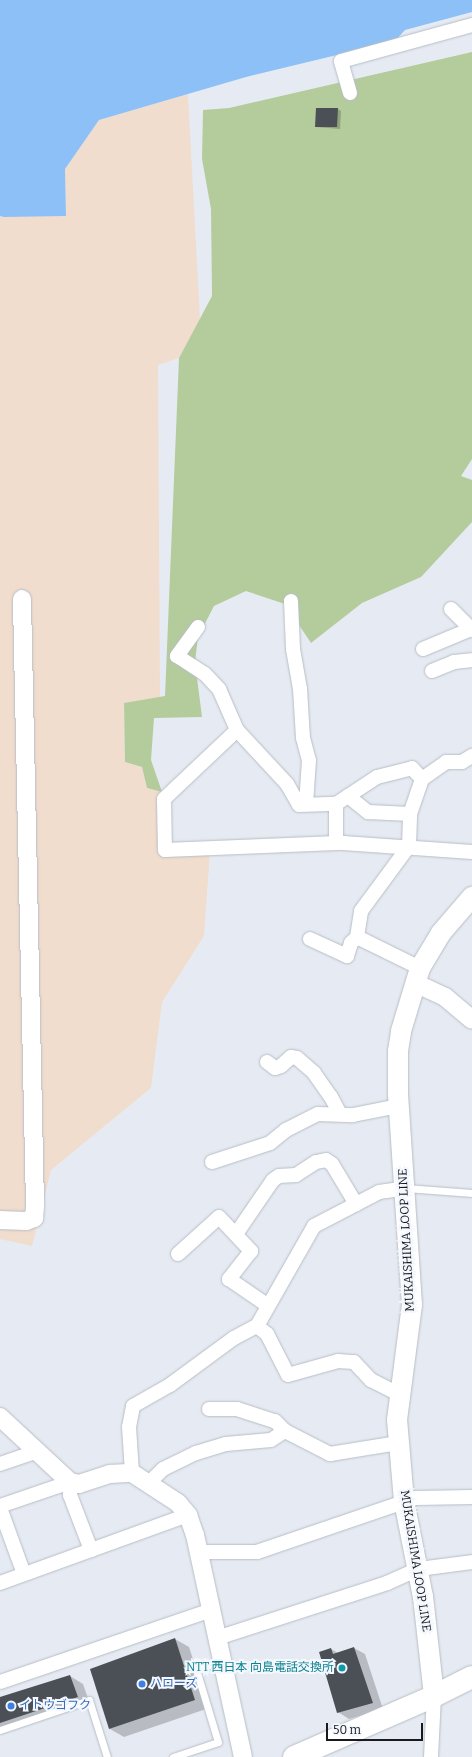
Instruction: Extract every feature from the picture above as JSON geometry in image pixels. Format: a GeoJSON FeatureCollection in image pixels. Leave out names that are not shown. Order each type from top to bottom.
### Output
{"type":"FeatureCollection","features":[{"type":"Feature","properties":{"kind":"highway"},"geometry":{"type":"LineString","coordinates":[[294,1757],[434,1696],[472,1677]]}},
{"type":"Feature","properties":{"kind":"main road","name":"MUKAISHIMA LOOP LINE"},"geometry":{"type":"LineString","coordinates":[[434,1696],[419,1569],[404,1501],[398,1443],[398,1394],[412,1305],[406,1188],[399,1106],[398,1051],[418,975],[440,933],[472,897]]}},
{"type":"Feature","properties":{"kind":"street"},"geometry":{"type":"LineString","coordinates":[[350,93],[340,61],[472,25]]}},
{"type":"Feature","properties":{"kind":"street"},"geometry":{"type":"LineString","coordinates":[[0,1220],[26,1221],[34,1218],[35,1206],[22,599]]}},
{"type":"Feature","properties":{"kind":"street"},"geometry":{"type":"LineString","coordinates":[[292,601],[293,649],[300,689],[303,738],[309,760],[306,804]]}},
{"type":"Feature","properties":{"kind":"street"},"geometry":{"type":"LineString","coordinates":[[423,649],[472,630],[451,609]]}},
{"type":"Feature","properties":{"kind":"street"},"geometry":{"type":"LineString","coordinates":[[198,627],[177,656],[205,674],[219,689],[237,730],[286,784],[299,804],[336,804],[377,777],[412,768],[422,779]]}},
{"type":"Feature","properties":{"kind":"street"},"geometry":{"type":"LineString","coordinates":[[432,671],[454,662],[472,660]]}},
{"type":"Feature","properties":{"kind":"street"},"geometry":{"type":"LineString","coordinates":[[237,730],[164,799],[165,850],[336,843],[409,846],[472,852]]}},
{"type":"Feature","properties":{"kind":"street"},"geometry":{"type":"LineString","coordinates":[[310,939],[347,956],[351,943],[357,937],[361,910],[409,846],[410,814],[422,779],[446,762],[462,762],[472,756]]}},
{"type":"Feature","properties":{"kind":"street"},"geometry":{"type":"LineString","coordinates":[[348,796],[368,812],[410,814]]}},
{"type":"Feature","properties":{"kind":"street"},"geometry":{"type":"LineString","coordinates":[[336,804],[336,843]]}},
{"type":"Feature","properties":{"kind":"street"},"geometry":{"type":"LineString","coordinates":[[357,937],[418,975],[472,1020]]}},
{"type":"Feature","properties":{"kind":"street"},"geometry":{"type":"LineString","coordinates":[[267,1062],[275,1068],[281,1066],[291,1057],[297,1058],[314,1073],[331,1097],[340,1114]]}},
{"type":"Feature","properties":{"kind":"street"},"geometry":{"type":"LineString","coordinates":[[212,1162],[270,1143],[286,1130],[318,1114],[340,1114],[399,1106]]}},
{"type":"Feature","properties":{"kind":"street"},"geometry":{"type":"LineString","coordinates":[[236,1234],[273,1180],[279,1176],[296,1175],[316,1162],[326,1160],[332,1164],[356,1204]]}},
{"type":"Feature","properties":{"kind":"street"},"geometry":{"type":"LineString","coordinates":[[132,1473],[129,1427],[133,1406],[170,1385],[234,1338],[257,1326],[267,1305],[289,1272],[314,1226],[379,1192],[406,1188]]}},
{"type":"Feature","properties":{"kind":"street"},"geometry":{"type":"LineString","coordinates":[[178,1254],[219,1217],[251,1251],[230,1279],[267,1305]]}},
{"type":"Feature","properties":{"kind":"street"},"geometry":{"type":"LineString","coordinates":[[257,1326],[267,1334],[288,1375],[338,1361],[354,1362],[371,1380],[398,1394]]}},
{"type":"Feature","properties":{"kind":"street"},"geometry":{"type":"LineString","coordinates":[[209,1409],[237,1409],[275,1422],[285,1431],[330,1454],[398,1443]]}},
{"type":"Feature","properties":{"kind":"street"},"geometry":{"type":"LineString","coordinates":[[0,1417],[70,1482],[79,1484],[110,1474],[132,1473],[178,1503],[188,1515],[198,1552],[243,1757]]}},
{"type":"Feature","properties":{"kind":"street"},"geometry":{"type":"LineString","coordinates":[[148,1484],[163,1469],[196,1453],[226,1444],[271,1440],[285,1431]]}},
{"type":"Feature","properties":{"kind":"street"},"geometry":{"type":"LineString","coordinates":[[0,1464],[37,1451]]}},
{"type":"Feature","properties":{"kind":"street"},"geometry":{"type":"LineString","coordinates":[[24,1574],[0,1507],[70,1482]]}},
{"type":"Feature","properties":{"kind":"street"},"geometry":{"type":"LineString","coordinates":[[70,1482],[70,1495],[91,1550]]}},
{"type":"Feature","properties":{"kind":"street"},"geometry":{"type":"LineString","coordinates":[[198,1552],[257,1552],[404,1501],[416,1498],[472,1497]]}},
{"type":"Feature","properties":{"kind":"street"},"geometry":{"type":"LineString","coordinates":[[0,1582],[188,1515]]}},
{"type":"Feature","properties":{"kind":"street"},"geometry":{"type":"LineString","coordinates":[[217,1638],[387,1583],[419,1569],[472,1562]]}},
{"type":"Feature","properties":{"kind":"street"},"geometry":{"type":"LineString","coordinates":[[0,1682],[211,1610]]}},
{"type":"Feature","properties":{"kind":"street"},"geometry":{"type":"LineString","coordinates":[[431,1757],[434,1696]]}},
{"type":"Feature","properties":{"kind":"lane"},"geometry":{"type":"LineString","coordinates":[[406,1188],[472,1193]]}},
{"type":"Feature","properties":{"kind":"lane"},"geometry":{"type":"LineString","coordinates":[[173,1757],[218,1742],[196,1669],[222,1661]]}},
{"type":"Feature","properties":{"kind":"lane"},"geometry":{"type":"LineString","coordinates":[[0,1730],[89,1700],[107,1757]]}},
{"type":"Feature","properties":{"kind":"shaded area"},"geometry":{"type":"Polygon","coordinates":[[[188,94],[200,319],[179,358],[158,365],[160,697],[124,704],[125,762],[142,767],[147,788],[162,792],[163,852],[210,852],[204,936],[162,1002],[151,1088],[51,1170],[32,1246],[0,1239],[0,216],[66,216],[65,169],[99,120],[188,94]]]}},
{"type":"Feature","properties":{"kind":"green space"},"geometry":{"type":"Polygon","coordinates":[[[472,52],[472,459],[461,476],[472,480],[472,522],[421,577],[362,603],[311,643],[285,604],[246,591],[214,606],[198,637],[195,662],[202,717],[154,718],[151,760],[162,792],[147,788],[142,767],[125,762],[124,703],[165,696],[179,358],[212,296],[211,209],[202,159],[203,110],[229,108],[472,52]]]}},
{"type":"Feature","properties":{"kind":"water"},"geometry":{"type":"Polygon","coordinates":[[[0,0],[472,0],[472,12],[405,30],[395,41],[246,77],[99,120],[65,169],[66,216],[4,217],[0,216],[0,0]]]}},
{"type":"Feature","properties":{"kind":"building"},"geometry":{"type":"Polygon","coordinates":[[[316,108],[338,108],[337,127],[315,127],[316,108]]]}},
{"type":"Feature","properties":{"kind":"building","name":"ハローズ"},"geometry":{"type":"Polygon","coordinates":[[[175,1638],[195,1700],[109,1729],[90,1669],[175,1638]]]}},
{"type":"Feature","properties":{"kind":"building","name":"NTT 西日本 向島電話交換所"},"geometry":{"type":"Polygon","coordinates":[[[354,1647],[373,1703],[337,1713],[319,1652],[331,1648],[333,1654],[354,1647]]]}},
{"type":"Feature","properties":{"kind":"building"},"geometry":{"type":"Polygon","coordinates":[[[70,1675],[78,1697],[0,1723],[0,1697],[70,1675]]]}},
{"type":"Feature","properties":{"kind":"place","name":"NTT 西日本 向島電話交換所"},"geometry":{"type":"Point","coordinates":[342,1668]}},
{"type":"Feature","properties":{"kind":"place","name":"ハローズ"},"geometry":{"type":"Point","coordinates":[142,1684]}},
{"type":"Feature","properties":{"kind":"place","name":"イトウゴフク"},"geometry":{"type":"Point","coordinates":[11,1706]}}]}
